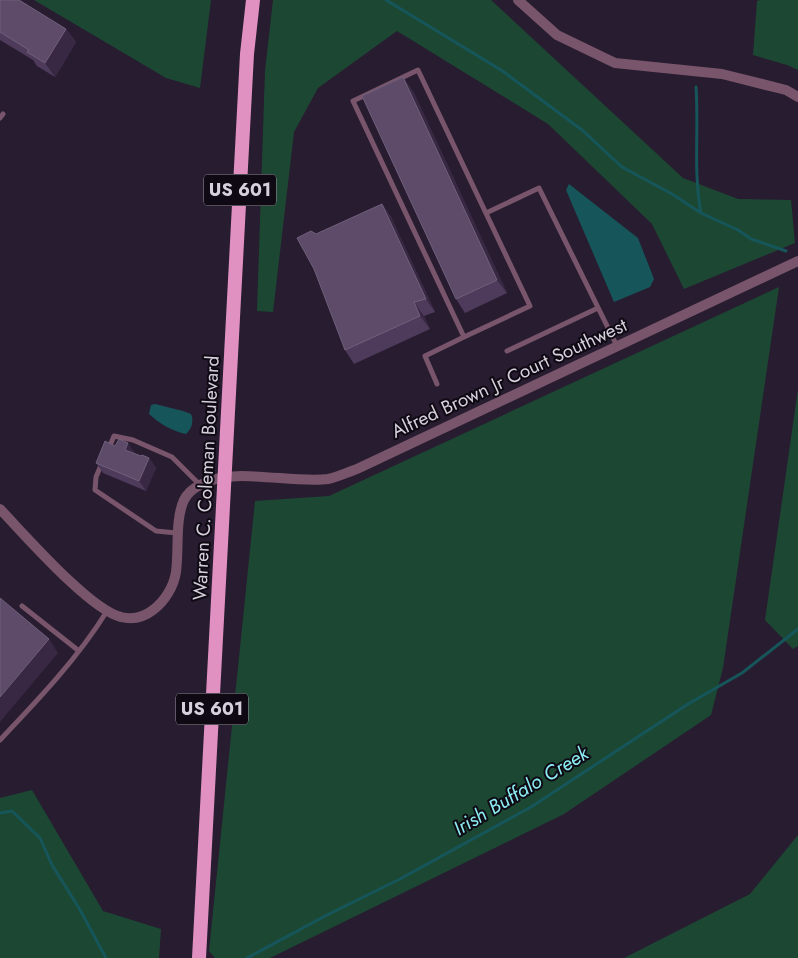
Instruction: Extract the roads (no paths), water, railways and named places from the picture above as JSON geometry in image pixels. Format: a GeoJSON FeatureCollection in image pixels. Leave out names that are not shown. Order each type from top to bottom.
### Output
{"type":"FeatureCollection","features":[{"type":"Feature","properties":{"kind":"highway","name":"Warren C. Coleman Boulevard"},"geometry":{"type":"LineString","coordinates":[[199,958],[247,54],[253,0]]}},
{"type":"Feature","properties":{"kind":"street"},"geometry":{"type":"LineString","coordinates":[[518,0],[557,35],[615,63],[722,74],[786,90],[798,97]]}},
{"type":"Feature","properties":{"kind":"street","name":"Alfred Brown Jr Court Southwest"},"geometry":{"type":"LineString","coordinates":[[224,476],[329,479],[357,469],[798,261]]}},
{"type":"Feature","properties":{"kind":"street"},"geometry":{"type":"LineString","coordinates":[[0,509],[88,598],[119,617],[136,618],[158,607],[169,592],[176,574],[184,500],[188,494],[200,485],[224,476]]}},
{"type":"Feature","properties":{"kind":"lane"},"geometry":{"type":"LineString","coordinates":[[437,384],[425,356],[530,306],[418,70],[353,101],[464,337]]}},
{"type":"Feature","properties":{"kind":"lane"},"geometry":{"type":"LineString","coordinates":[[486,213],[539,188],[617,346]]}},
{"type":"Feature","properties":{"kind":"lane"},"geometry":{"type":"LineString","coordinates":[[507,351],[598,308]]}},
{"type":"Feature","properties":{"kind":"lane"},"geometry":{"type":"LineString","coordinates":[[107,452],[114,436],[133,440],[172,457],[200,485]]}},
{"type":"Feature","properties":{"kind":"lane"},"geometry":{"type":"LineString","coordinates":[[103,460],[96,477],[95,490],[156,531],[179,533]]}},
{"type":"Feature","properties":{"kind":"lane"},"geometry":{"type":"LineString","coordinates":[[22,606],[79,650]]}},
{"type":"Feature","properties":{"kind":"lane"},"geometry":{"type":"LineString","coordinates":[[0,740],[43,694],[95,630],[107,611]]}},
{"type":"Feature","properties":{"kind":"waterway"},"geometry":{"type":"LineString","coordinates":[[386,0],[501,70],[582,130],[622,167],[672,194],[701,213],[738,230],[751,239],[786,251]]}},
{"type":"Feature","properties":{"kind":"waterway"},"geometry":{"type":"LineString","coordinates":[[696,87],[697,182],[701,213]]}},
{"type":"Feature","properties":{"kind":"waterway","name":"Irish Buffalo Creek"},"geometry":{"type":"LineString","coordinates":[[247,958],[327,915],[400,879],[531,807],[688,704],[742,673],[798,629]]}},
{"type":"Feature","properties":{"kind":"waterway"},"geometry":{"type":"LineString","coordinates":[[0,813],[12,811],[40,838],[52,865],[79,908],[106,958]]}}]}
